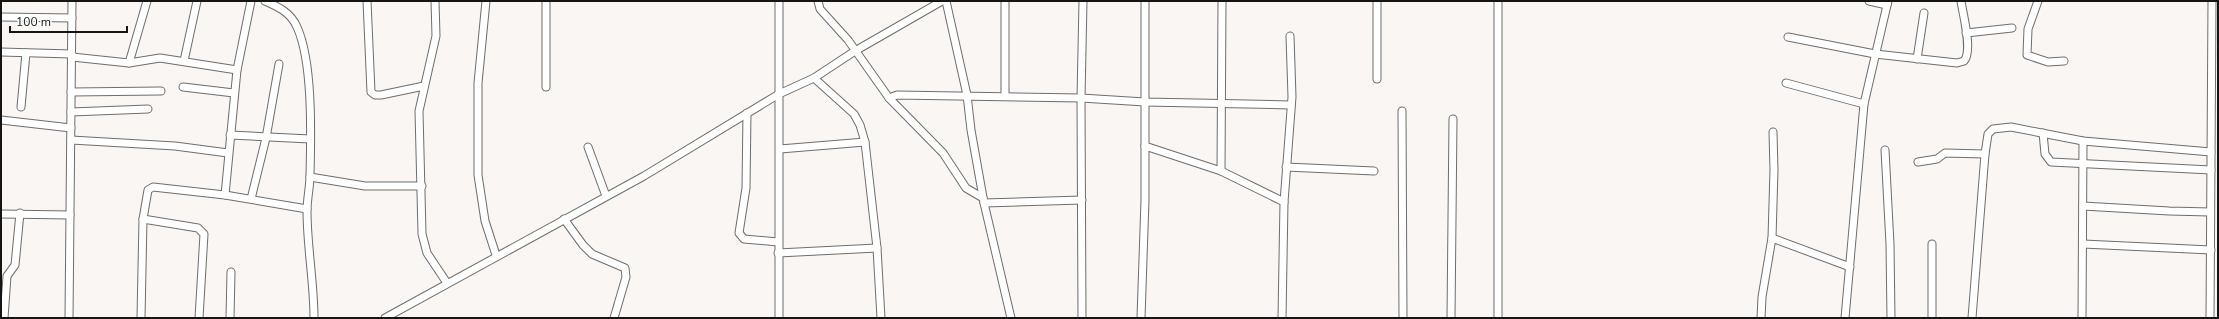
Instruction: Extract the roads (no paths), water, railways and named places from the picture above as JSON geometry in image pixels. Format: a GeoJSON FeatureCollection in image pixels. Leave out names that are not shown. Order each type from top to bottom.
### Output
{"type":"FeatureCollection","features":[{"type":"Feature","properties":{"kind":"street"},"geometry":{"type":"LineString","coordinates":[[70,318],[72,1]]}},
{"type":"Feature","properties":{"kind":"street"},"geometry":{"type":"LineString","coordinates":[[129,63],[147,1]]}},
{"type":"Feature","properties":{"kind":"street"},"geometry":{"type":"LineString","coordinates":[[184,61],[197,1]]}},
{"type":"Feature","properties":{"kind":"street"},"geometry":{"type":"LineString","coordinates":[[225,195],[237,70],[251,1]]}},
{"type":"Feature","properties":{"kind":"street"},"geometry":{"type":"LineString","coordinates":[[265,1],[285,11],[292,17],[298,28],[309,88],[310,176],[307,209],[314,318]]}},
{"type":"Feature","properties":{"kind":"street"},"geometry":{"type":"LineString","coordinates":[[367,1],[371,92],[375,95],[424,86]]}},
{"type":"Feature","properties":{"kind":"street"},"geometry":{"type":"LineString","coordinates":[[436,1],[436,36],[419,111],[424,245],[427,253],[447,283]]}},
{"type":"Feature","properties":{"kind":"street"},"geometry":{"type":"LineString","coordinates":[[486,1],[478,83],[478,175],[485,221],[496,255]]}},
{"type":"Feature","properties":{"kind":"street"},"geometry":{"type":"LineString","coordinates":[[546,1],[546,86]]}},
{"type":"Feature","properties":{"kind":"street"},"geometry":{"type":"LineString","coordinates":[[779,1],[779,318]]}},
{"type":"Feature","properties":{"kind":"street"},"geometry":{"type":"LineString","coordinates":[[818,1],[820,9],[848,40],[889,98],[943,154],[966,188],[983,200],[1082,200]]}},
{"type":"Feature","properties":{"kind":"street"},"geometry":{"type":"LineString","coordinates":[[385,318],[496,255],[644,176],[779,94],[814,78],[855,51],[942,1]]}},
{"type":"Feature","properties":{"kind":"street"},"geometry":{"type":"LineString","coordinates":[[946,1],[967,95],[971,130],[983,200],[1011,318]]}},
{"type":"Feature","properties":{"kind":"street"},"geometry":{"type":"LineString","coordinates":[[1005,1],[1005,96]]}},
{"type":"Feature","properties":{"kind":"street"},"geometry":{"type":"LineString","coordinates":[[1082,318],[1081,98],[1083,1]]}},
{"type":"Feature","properties":{"kind":"street"},"geometry":{"type":"LineString","coordinates":[[1141,318],[1145,146],[1145,1]]}},
{"type":"Feature","properties":{"kind":"street"},"geometry":{"type":"LineString","coordinates":[[1221,171],[1220,103],[1222,1]]}},
{"type":"Feature","properties":{"kind":"street"},"geometry":{"type":"LineString","coordinates":[[1377,1],[1377,79]]}},
{"type":"Feature","properties":{"kind":"street"},"geometry":{"type":"LineString","coordinates":[[1498,1],[1498,318]]}},
{"type":"Feature","properties":{"kind":"street"},"geometry":{"type":"LineString","coordinates":[[1845,318],[1864,104],[1888,3],[1869,1]]}},
{"type":"Feature","properties":{"kind":"street"},"geometry":{"type":"LineString","coordinates":[[1788,36],[1876,54],[1956,63],[1964,61],[1968,55],[1961,1]]}},
{"type":"Feature","properties":{"kind":"street"},"geometry":{"type":"LineString","coordinates":[[2038,1],[2028,29],[2026,53],[2029,57],[2048,62],[2064,61]]}},
{"type":"Feature","properties":{"kind":"street"},"geometry":{"type":"LineString","coordinates":[[2210,318],[2210,152],[2214,88],[2212,1]]}},
{"type":"Feature","properties":{"kind":"street"},"geometry":{"type":"LineString","coordinates":[[1917,59],[1924,13]]}},
{"type":"Feature","properties":{"kind":"street"},"geometry":{"type":"LineString","coordinates":[[1,17],[72,18]]}},
{"type":"Feature","properties":{"kind":"street"},"geometry":{"type":"LineString","coordinates":[[1966,33],[2012,28]]}},
{"type":"Feature","properties":{"kind":"street"},"geometry":{"type":"LineString","coordinates":[[1282,318],[1284,202],[1291,105],[1290,36]]}},
{"type":"Feature","properties":{"kind":"street"},"geometry":{"type":"LineString","coordinates":[[1,52],[72,56],[129,63],[160,58],[237,70]]}},
{"type":"Feature","properties":{"kind":"street"},"geometry":{"type":"LineString","coordinates":[[21,107],[26,53]]}},
{"type":"Feature","properties":{"kind":"street"},"geometry":{"type":"LineString","coordinates":[[251,199],[266,138],[279,64]]}},
{"type":"Feature","properties":{"kind":"street"},"geometry":{"type":"LineString","coordinates":[[814,78],[854,114],[860,125],[865,142],[877,248],[881,318]]}},
{"type":"Feature","properties":{"kind":"street"},"geometry":{"type":"LineString","coordinates":[[1786,83],[1864,104]]}},
{"type":"Feature","properties":{"kind":"street"},"geometry":{"type":"LineString","coordinates":[[184,87],[234,93]]}},
{"type":"Feature","properties":{"kind":"street"},"geometry":{"type":"LineString","coordinates":[[71,92],[160,90]]}},
{"type":"Feature","properties":{"kind":"street"},"geometry":{"type":"LineString","coordinates":[[889,98],[897,95],[967,95],[1081,98],[1145,102],[1291,105]]}},
{"type":"Feature","properties":{"kind":"street"},"geometry":{"type":"LineString","coordinates":[[71,112],[148,109]]}},
{"type":"Feature","properties":{"kind":"street"},"geometry":{"type":"LineString","coordinates":[[1402,111],[1403,318]]}},
{"type":"Feature","properties":{"kind":"street"},"geometry":{"type":"LineString","coordinates":[[747,113],[746,188],[739,233],[744,238],[778,242]]}},
{"type":"Feature","properties":{"kind":"street"},"geometry":{"type":"LineString","coordinates":[[1451,318],[1453,119]]}},
{"type":"Feature","properties":{"kind":"street"},"geometry":{"type":"LineString","coordinates":[[1,120],[71,128]]}},
{"type":"Feature","properties":{"kind":"street"},"geometry":{"type":"LineString","coordinates":[[1972,318],[1977,239],[1985,154],[1988,134],[1993,129],[2011,127],[2083,141],[2210,152]]}},
{"type":"Feature","properties":{"kind":"street"},"geometry":{"type":"LineString","coordinates":[[1761,318],[1762,297],[1772,238],[1774,170],[1772,132]]}},
{"type":"Feature","properties":{"kind":"street"},"geometry":{"type":"LineString","coordinates":[[2043,133],[2045,154],[2051,162],[2210,170]]}},
{"type":"Feature","properties":{"kind":"street"},"geometry":{"type":"LineString","coordinates":[[230,135],[310,139]]}},
{"type":"Feature","properties":{"kind":"street"},"geometry":{"type":"LineString","coordinates":[[71,140],[175,146],[228,153]]}},
{"type":"Feature","properties":{"kind":"street"},"geometry":{"type":"LineString","coordinates":[[2082,318],[2083,141]]}},
{"type":"Feature","properties":{"kind":"street"},"geometry":{"type":"LineString","coordinates":[[780,149],[865,142]]}},
{"type":"Feature","properties":{"kind":"street"},"geometry":{"type":"LineString","coordinates":[[1145,146],[1221,171],[1284,202]]}},
{"type":"Feature","properties":{"kind":"street"},"geometry":{"type":"LineString","coordinates":[[588,147],[606,196]]}},
{"type":"Feature","properties":{"kind":"street"},"geometry":{"type":"LineString","coordinates":[[1885,150],[1890,244],[1891,318]]}},
{"type":"Feature","properties":{"kind":"street"},"geometry":{"type":"LineString","coordinates":[[1918,162],[1937,159],[1944,152],[1985,154]]}},
{"type":"Feature","properties":{"kind":"street"},"geometry":{"type":"LineString","coordinates":[[1286,167],[1374,171]]}},
{"type":"Feature","properties":{"kind":"street"},"geometry":{"type":"LineString","coordinates":[[310,176],[365,186],[422,186]]}},
{"type":"Feature","properties":{"kind":"street"},"geometry":{"type":"LineString","coordinates":[[141,318],[143,219],[148,190],[153,187],[225,195],[307,209]]}},
{"type":"Feature","properties":{"kind":"street"},"geometry":{"type":"LineString","coordinates":[[2083,206],[2210,212]]}},
{"type":"Feature","properties":{"kind":"street"},"geometry":{"type":"LineString","coordinates":[[1,214],[20,213],[70,215]]}},
{"type":"Feature","properties":{"kind":"street"},"geometry":{"type":"LineString","coordinates":[[4,318],[4,276],[15,265],[20,213]]}},
{"type":"Feature","properties":{"kind":"street"},"geometry":{"type":"LineString","coordinates":[[143,219],[198,228],[204,234],[199,318]]}},
{"type":"Feature","properties":{"kind":"street"},"geometry":{"type":"LineString","coordinates":[[564,219],[582,245],[592,254],[625,268],[626,277],[614,318]]}},
{"type":"Feature","properties":{"kind":"street"},"geometry":{"type":"LineString","coordinates":[[1772,238],[1850,268]]}},
{"type":"Feature","properties":{"kind":"street"},"geometry":{"type":"LineString","coordinates":[[1932,244],[1932,318]]}},
{"type":"Feature","properties":{"kind":"street"},"geometry":{"type":"LineString","coordinates":[[2083,244],[2211,250]]}},
{"type":"Feature","properties":{"kind":"street"},"geometry":{"type":"LineString","coordinates":[[778,253],[877,248]]}},
{"type":"Feature","properties":{"kind":"street"},"geometry":{"type":"LineString","coordinates":[[230,318],[231,272]]}}]}
